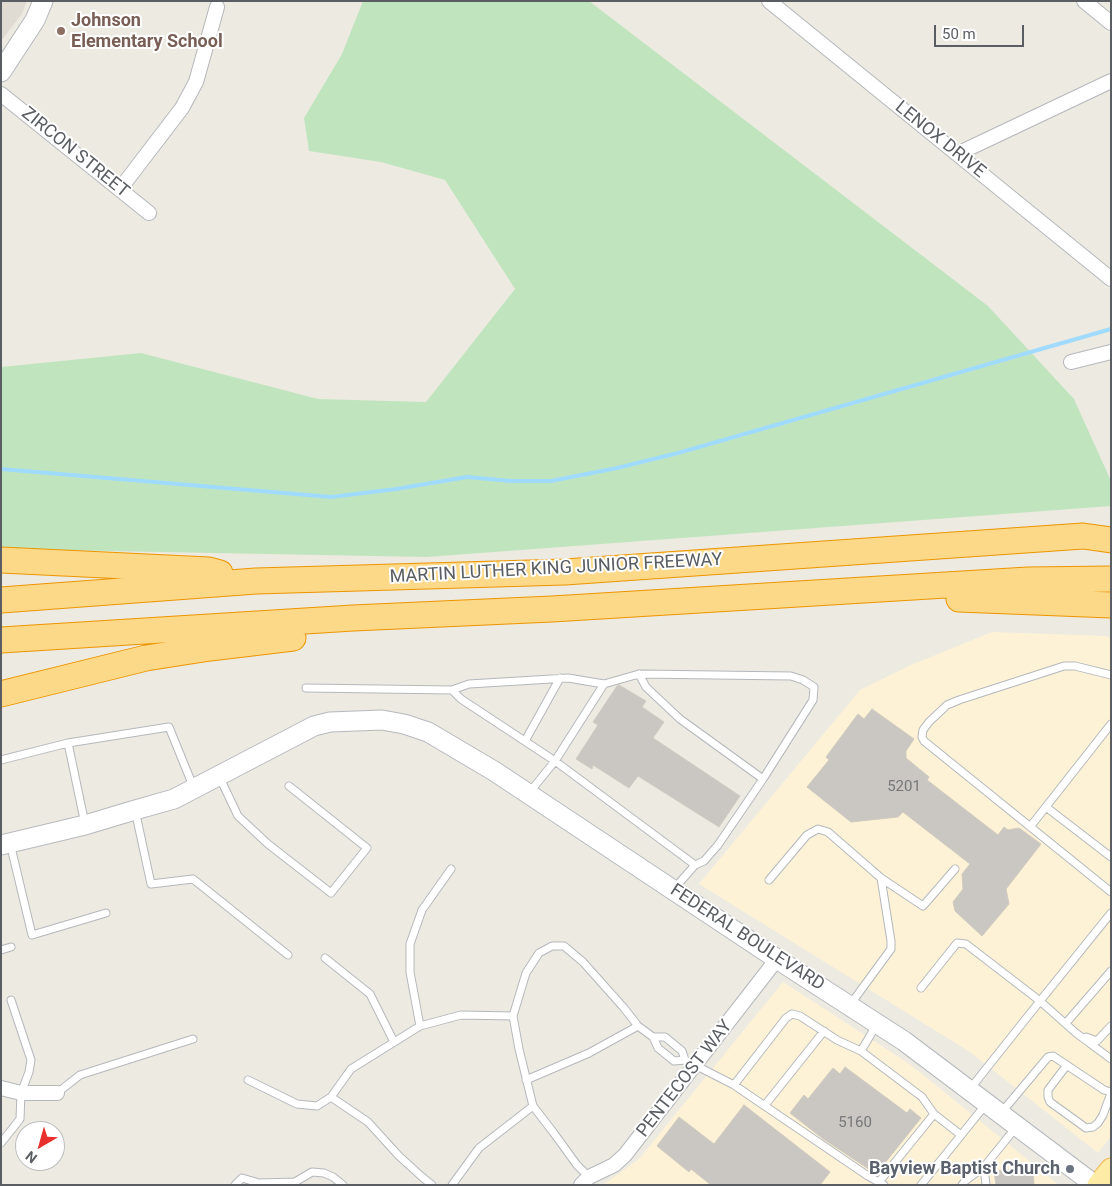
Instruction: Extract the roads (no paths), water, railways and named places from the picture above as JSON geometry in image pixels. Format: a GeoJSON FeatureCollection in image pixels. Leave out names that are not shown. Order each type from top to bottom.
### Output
{"type":"FeatureCollection","features":[{"type":"Feature","properties":{"kind":"highway"},"geometry":{"type":"LineString","coordinates":[[1083,536],[1111,535]]}},
{"type":"Feature","properties":{"kind":"highway","name":"MARTIN LUTHER KING JUNIOR FREEWAY"},"geometry":{"type":"LineString","coordinates":[[1,600],[256,581],[565,572],[1083,536],[1111,540]]}},
{"type":"Feature","properties":{"kind":"highway"},"geometry":{"type":"LineString","coordinates":[[1,560],[209,570],[256,581]]}},
{"type":"Feature","properties":{"kind":"highway"},"geometry":{"type":"LineString","coordinates":[[1,640],[1028,580],[1111,579]]}},
{"type":"Feature","properties":{"kind":"highway"},"geometry":{"type":"LineString","coordinates":[[787,595],[1111,605]]}},
{"type":"Feature","properties":{"kind":"highway"},"geometry":{"type":"LineString","coordinates":[[1,694],[146,658],[210,648],[552,608]]}},
{"type":"Feature","properties":{"kind":"main road"},"geometry":{"type":"LineString","coordinates":[[1,72],[35,20],[43,1]]}},
{"type":"Feature","properties":{"kind":"main road","name":"FEDERAL BOULEVARD"},"geometry":{"type":"LineString","coordinates":[[5,844],[85,825],[174,800],[314,726],[330,722],[382,720],[404,724],[428,732],[494,771],[777,960],[904,1040],[1096,1185]]}},
{"type":"Feature","properties":{"kind":"main road"},"geometry":{"type":"LineString","coordinates":[[1096,1185],[1111,1169]]}},
{"type":"Feature","properties":{"kind":"street","name":"LENOX DRIVE"},"geometry":{"type":"LineString","coordinates":[[769,1],[1111,279]]}},
{"type":"Feature","properties":{"kind":"street"},"geometry":{"type":"LineString","coordinates":[[1084,1],[1111,23]]}},
{"type":"Feature","properties":{"kind":"street"},"geometry":{"type":"LineString","coordinates":[[120,190],[182,108],[196,82],[217,7]]}},
{"type":"Feature","properties":{"kind":"street"},"geometry":{"type":"LineString","coordinates":[[957,154],[1111,81]]}},
{"type":"Feature","properties":{"kind":"street","name":"ZIRCON STREET"},"geometry":{"type":"LineString","coordinates":[[1,94],[150,213]]}},
{"type":"Feature","properties":{"kind":"street"},"geometry":{"type":"LineString","coordinates":[[1071,362],[1111,352]]}},
{"type":"Feature","properties":{"kind":"street","name":"PENTECOST WAY"},"geometry":{"type":"LineString","coordinates":[[585,1181],[614,1165],[626,1155],[690,1063],[777,960]]}},
{"type":"Feature","properties":{"kind":"street"},"geometry":{"type":"LineString","coordinates":[[1,1088],[21,1092],[57,1093]]}},
{"type":"Feature","properties":{"kind":"lane"},"geometry":{"type":"LineString","coordinates":[[1111,675],[1075,666],[1064,666],[959,700],[947,705],[929,722],[923,730],[922,737],[924,741],[1111,892]]}},
{"type":"Feature","properties":{"kind":"lane"},"geometry":{"type":"LineString","coordinates":[[639,674],[646,687],[680,719],[763,779]]}},
{"type":"Feature","properties":{"kind":"lane"},"geometry":{"type":"LineString","coordinates":[[306,688],[452,690],[469,684],[560,678],[604,684],[639,674],[791,676],[803,680],[814,687],[813,700],[718,845],[704,862],[695,865],[673,890]]}},
{"type":"Feature","properties":{"kind":"lane"},"geometry":{"type":"LineString","coordinates":[[525,742],[560,678]]}},
{"type":"Feature","properties":{"kind":"lane"},"geometry":{"type":"LineString","coordinates":[[529,794],[555,762],[604,684]]}},
{"type":"Feature","properties":{"kind":"lane"},"geometry":{"type":"LineString","coordinates":[[452,690],[461,699],[555,762],[695,865]]}},
{"type":"Feature","properties":{"kind":"lane"},"geometry":{"type":"LineString","coordinates":[[1030,827],[1111,724]]}},
{"type":"Feature","properties":{"kind":"lane"},"geometry":{"type":"LineString","coordinates":[[1,760],[68,743],[168,727],[194,789]]}},
{"type":"Feature","properties":{"kind":"lane"},"geometry":{"type":"LineString","coordinates":[[68,743],[85,825]]}},
{"type":"Feature","properties":{"kind":"lane"},"geometry":{"type":"LineString","coordinates":[[219,776],[238,816],[268,844],[331,893],[367,848],[289,786]]}},
{"type":"Feature","properties":{"kind":"lane"},"geometry":{"type":"LineString","coordinates":[[1046,807],[1111,857]]}},
{"type":"Feature","properties":{"kind":"lane"},"geometry":{"type":"LineString","coordinates":[[135,810],[151,884],[193,879],[288,955]]}},
{"type":"Feature","properties":{"kind":"lane"},"geometry":{"type":"LineString","coordinates":[[769,880],[806,836],[818,829],[828,832],[881,878],[923,906],[955,869]]}},
{"type":"Feature","properties":{"kind":"lane"},"geometry":{"type":"LineString","coordinates":[[5,844],[32,935],[106,913]]}},
{"type":"Feature","properties":{"kind":"lane"},"geometry":{"type":"LineString","coordinates":[[420,1026],[410,972],[410,944],[422,910],[451,870]]}},
{"type":"Feature","properties":{"kind":"lane"},"geometry":{"type":"LineString","coordinates":[[849,1006],[891,949],[881,878]]}},
{"type":"Feature","properties":{"kind":"lane"},"geometry":{"type":"LineString","coordinates":[[969,1090],[1111,913]]}},
{"type":"Feature","properties":{"kind":"lane"},"geometry":{"type":"LineString","coordinates":[[922,988],[957,943],[966,944],[1111,1059]]}},
{"type":"Feature","properties":{"kind":"lane"},"geometry":{"type":"LineString","coordinates":[[585,1181],[577,1165],[533,1106],[513,1016],[526,973],[540,953],[552,946],[564,946],[582,962],[638,1026],[653,1038],[658,1048],[674,1061],[690,1063],[734,1085],[882,1184],[934,1114]]}},
{"type":"Feature","properties":{"kind":"lane"},"geometry":{"type":"LineString","coordinates":[[1,950],[11,947]]}},
{"type":"Feature","properties":{"kind":"lane"},"geometry":{"type":"LineString","coordinates":[[325,958],[370,994],[394,1042]]}},
{"type":"Feature","properties":{"kind":"lane"},"geometry":{"type":"LineString","coordinates":[[1066,1023],[1111,971]]}},
{"type":"Feature","properties":{"kind":"lane"},"geometry":{"type":"LineString","coordinates":[[1,1143],[20,1119],[21,1092],[29,1072],[31,1060],[11,1000]]}},
{"type":"Feature","properties":{"kind":"lane"},"geometry":{"type":"LineString","coordinates":[[734,1085],[786,1018],[792,1014],[800,1016],[837,1040],[861,1052],[922,1097],[934,1114],[961,1134]]}},
{"type":"Feature","properties":{"kind":"lane"},"geometry":{"type":"LineString","coordinates":[[248,1080],[297,1104],[317,1106],[331,1097],[351,1069],[420,1026],[461,1015],[513,1016]]}},
{"type":"Feature","properties":{"kind":"lane"},"geometry":{"type":"LineString","coordinates":[[861,1052],[877,1023]]}},
{"type":"Feature","properties":{"kind":"lane"},"geometry":{"type":"LineString","coordinates":[[526,1080],[589,1053],[638,1026]]}},
{"type":"Feature","properties":{"kind":"lane"},"geometry":{"type":"LineString","coordinates":[[1076,1033],[1097,1041],[1111,1026]]}},
{"type":"Feature","properties":{"kind":"lane"},"geometry":{"type":"LineString","coordinates":[[765,1106],[824,1032]]}},
{"type":"Feature","properties":{"kind":"lane"},"geometry":{"type":"LineString","coordinates":[[653,1038],[665,1038],[682,1050],[690,1063]]}},
{"type":"Feature","properties":{"kind":"lane"},"geometry":{"type":"LineString","coordinates":[[57,1093],[80,1075],[193,1039]]}},
{"type":"Feature","properties":{"kind":"lane"},"geometry":{"type":"LineString","coordinates":[[921,1185],[961,1134],[994,1108],[1048,1057],[1054,1056],[1104,1090],[1111,1092],[1103,1115],[1098,1123],[1093,1127],[1086,1128],[1050,1102],[1048,1090],[1067,1065]]}},
{"type":"Feature","properties":{"kind":"lane"},"geometry":{"type":"LineString","coordinates":[[331,1097],[368,1122],[399,1156],[432,1185]]}},
{"type":"Feature","properties":{"kind":"lane"},"geometry":{"type":"LineString","coordinates":[[452,1185],[479,1148],[533,1106]]}},
{"type":"Feature","properties":{"kind":"lane"},"geometry":{"type":"LineString","coordinates":[[962,1185],[984,1168],[1018,1126]]}},
{"type":"Feature","properties":{"kind":"lane"},"geometry":{"type":"LineString","coordinates":[[984,1168],[986,1185]]}},
{"type":"Feature","properties":{"kind":"lane"},"geometry":{"type":"LineString","coordinates":[[238,1184],[242,1178],[259,1183],[295,1182],[312,1172],[324,1173],[344,1185]]}},
{"type":"Feature","properties":{"kind":"waterway"},"geometry":{"type":"LineString","coordinates":[[1,469],[331,497],[396,489],[467,477],[511,481],[551,481],[617,468],[678,453],[1111,329]]}},
{"type":"Feature","properties":{"kind":"place","name":"Johnson Elementary School"},"geometry":{"type":"Point","coordinates":[61,31]}},
{"type":"Feature","properties":{"kind":"place","name":"Bayview Baptist Church"},"geometry":{"type":"Point","coordinates":[1070,1169]}}]}
